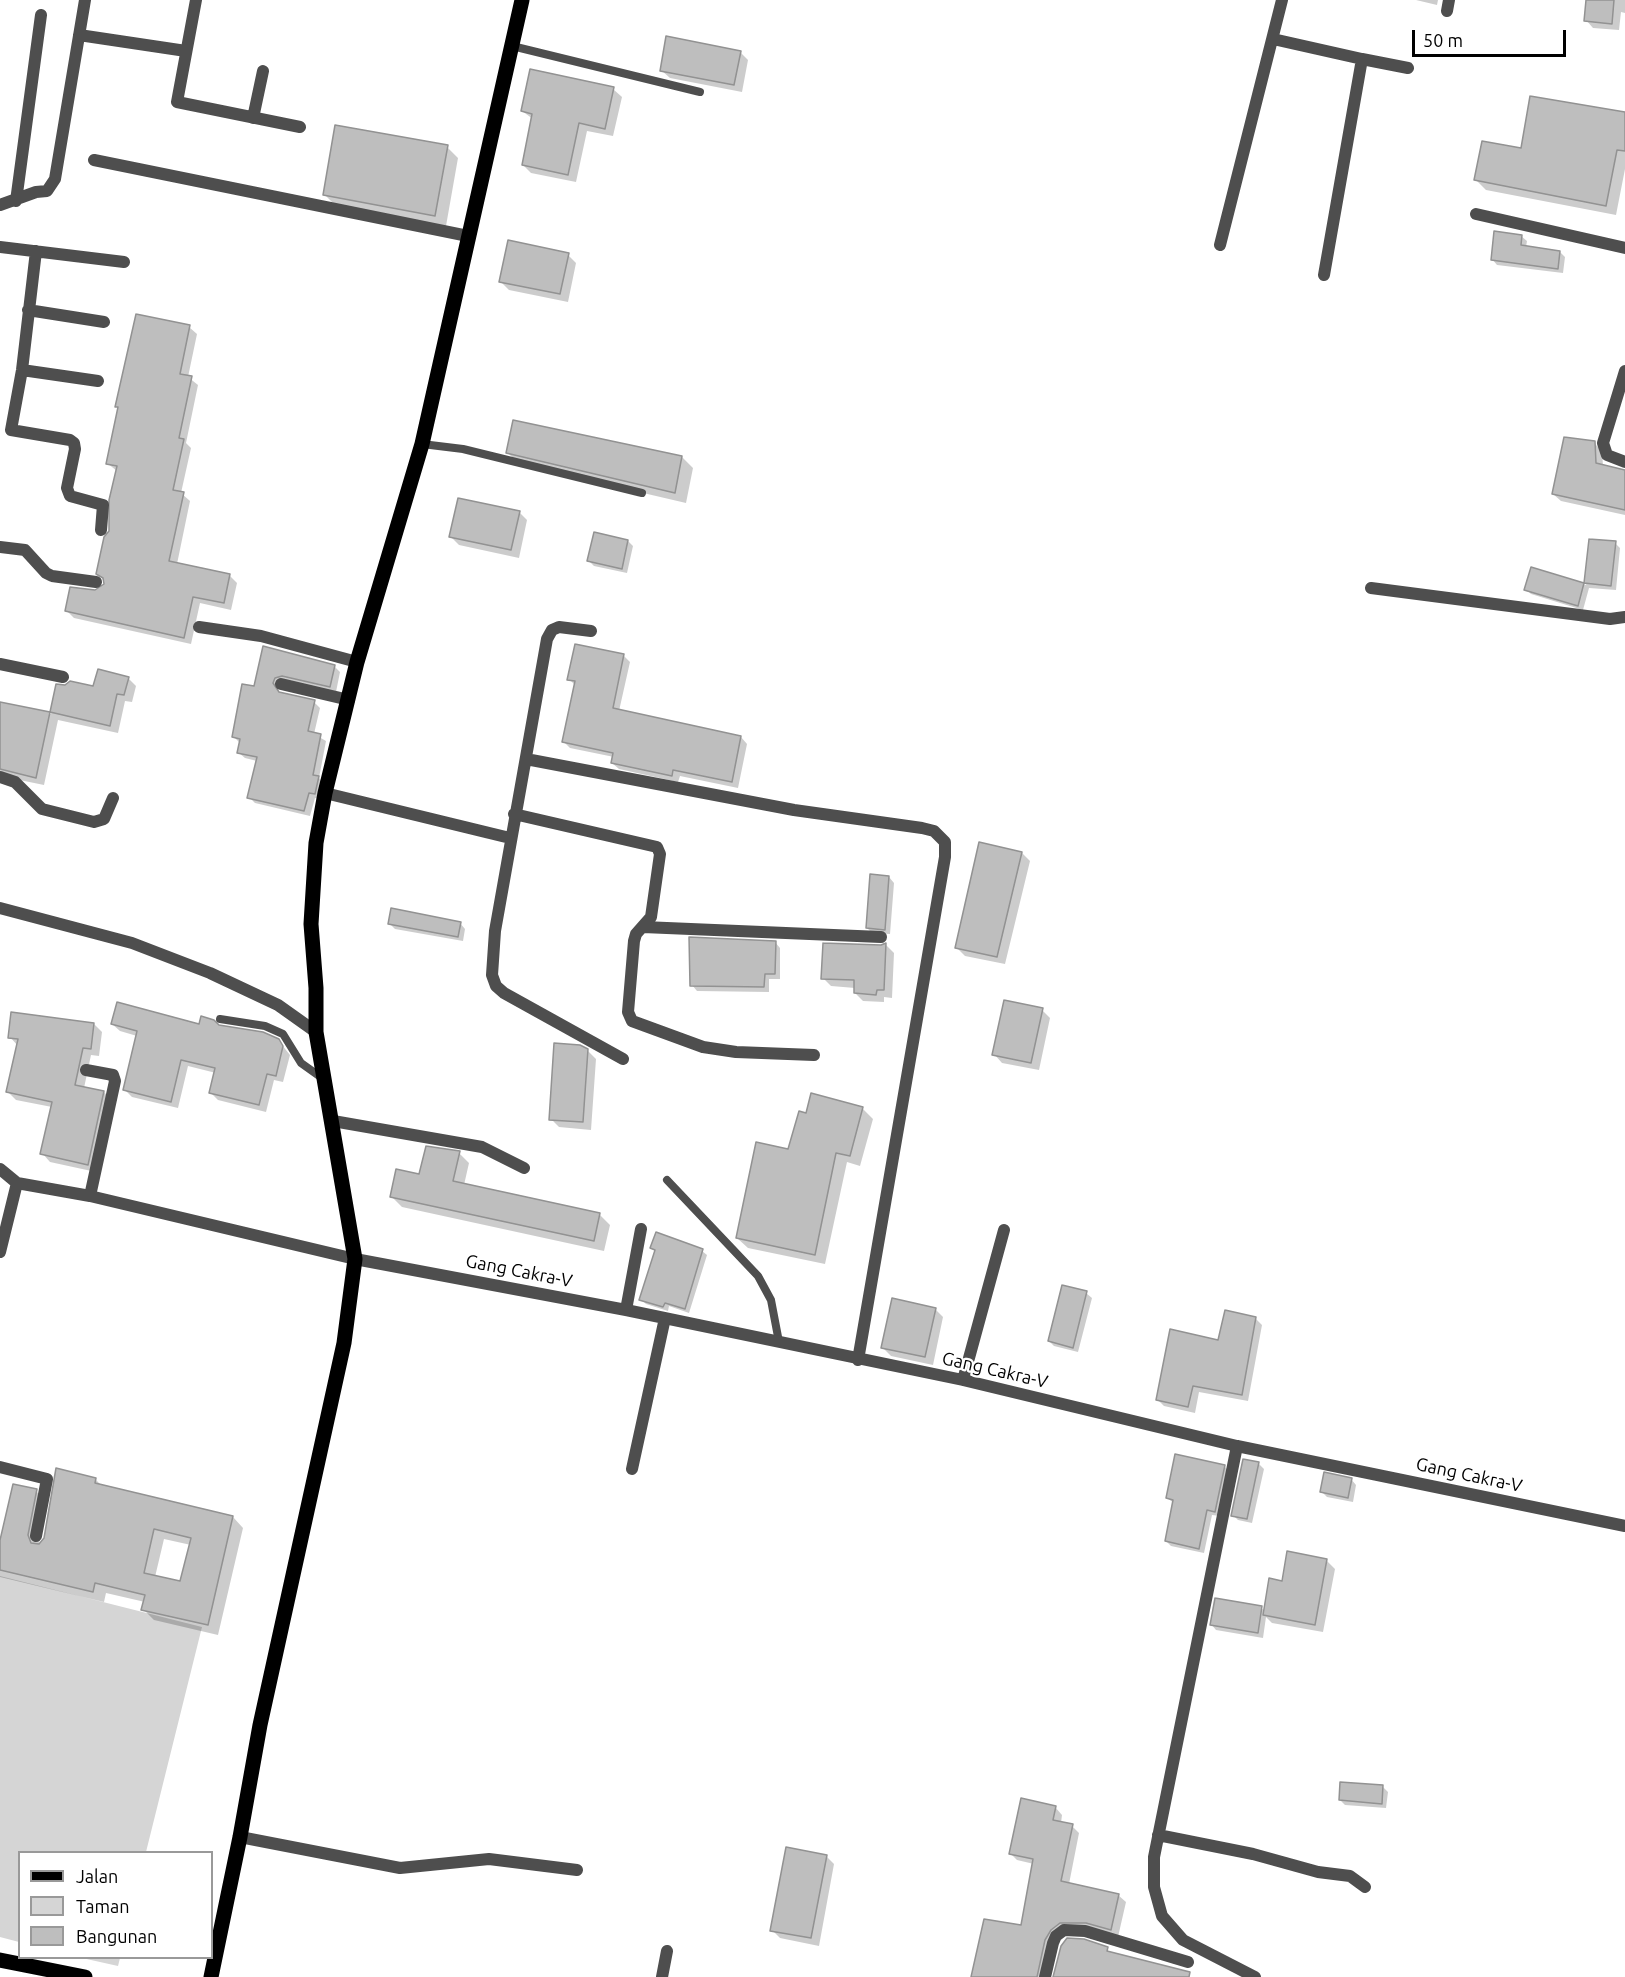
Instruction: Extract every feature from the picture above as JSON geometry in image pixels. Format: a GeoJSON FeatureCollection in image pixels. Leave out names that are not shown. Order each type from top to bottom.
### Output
{"type":"FeatureCollection","features":[{"type":"Feature","properties":{"kind":"main road"},"geometry":{"type":"LineString","coordinates":[[211,1977],[260,1725],[344,1342],[356,1259],[333,1121],[322,1078],[316,1032],[316,988],[310,924],[312,874],[325,793],[357,662],[422,444],[522,0]]}},
{"type":"Feature","properties":{"kind":"main road"},"geometry":{"type":"LineString","coordinates":[[0,1960],[86,1977]]}},
{"type":"Feature","properties":{"kind":"street"},"geometry":{"type":"LineString","coordinates":[[0,205],[36,192],[47,191],[55,179],[85,0]]}},
{"type":"Feature","properties":{"kind":"street"},"geometry":{"type":"LineString","coordinates":[[196,0],[177,102],[300,127]]}},
{"type":"Feature","properties":{"kind":"street"},"geometry":{"type":"LineString","coordinates":[[1220,245],[1282,0]]}},
{"type":"Feature","properties":{"kind":"street"},"geometry":{"type":"LineString","coordinates":[[16,201],[41,15]]}},
{"type":"Feature","properties":{"kind":"street"},"geometry":{"type":"LineString","coordinates":[[79,35],[186,51]]}},
{"type":"Feature","properties":{"kind":"street"},"geometry":{"type":"LineString","coordinates":[[1273,39],[1408,68]]}},
{"type":"Feature","properties":{"kind":"street"},"geometry":{"type":"LineString","coordinates":[[1324,275],[1362,59]]}},
{"type":"Feature","properties":{"kind":"street"},"geometry":{"type":"LineString","coordinates":[[253,118],[263,70]]}},
{"type":"Feature","properties":{"kind":"street"},"geometry":{"type":"LineString","coordinates":[[94,160],[468,236]]}},
{"type":"Feature","properties":{"kind":"street"},"geometry":{"type":"LineString","coordinates":[[1476,214],[1625,248]]}},
{"type":"Feature","properties":{"kind":"street"},"geometry":{"type":"LineString","coordinates":[[0,247],[124,262]]}},
{"type":"Feature","properties":{"kind":"street"},"geometry":{"type":"LineString","coordinates":[[36,251],[22,370],[11,430],[70,440],[74,443],[67,488],[70,496],[103,505],[101,530]]}},
{"type":"Feature","properties":{"kind":"street"},"geometry":{"type":"LineString","coordinates":[[28,310],[104,322]]}},
{"type":"Feature","properties":{"kind":"street"},"geometry":{"type":"LineString","coordinates":[[22,370],[98,381]]}},
{"type":"Feature","properties":{"kind":"street"},"geometry":{"type":"LineString","coordinates":[[1625,371],[1603,443],[1606,455],[1625,462]]}},
{"type":"Feature","properties":{"kind":"street"},"geometry":{"type":"LineString","coordinates":[[0,547],[25,550],[52,576],[96,582]]}},
{"type":"Feature","properties":{"kind":"street"},"geometry":{"type":"LineString","coordinates":[[1371,588],[1610,618],[1625,617]]}},
{"type":"Feature","properties":{"kind":"street"},"geometry":{"type":"LineString","coordinates":[[199,627],[261,636],[357,662]]}},
{"type":"Feature","properties":{"kind":"street"},"geometry":{"type":"LineString","coordinates":[[591,631],[559,627],[552,630],[547,639],[510,838],[495,931],[492,975],[496,986],[504,993],[623,1059]]}},
{"type":"Feature","properties":{"kind":"street"},"geometry":{"type":"LineString","coordinates":[[0,664],[63,677]]}},
{"type":"Feature","properties":{"kind":"street"},"geometry":{"type":"LineString","coordinates":[[280,684],[349,700]]}},
{"type":"Feature","properties":{"kind":"street"},"geometry":{"type":"LineString","coordinates":[[526,759],[794,810],[922,828],[934,831],[945,842],[945,857],[858,1360]]}},
{"type":"Feature","properties":{"kind":"street"},"geometry":{"type":"LineString","coordinates":[[0,777],[15,782],[42,809],[94,822],[104,819],[113,798]]}},
{"type":"Feature","properties":{"kind":"street"},"geometry":{"type":"LineString","coordinates":[[325,793],[510,838]]}},
{"type":"Feature","properties":{"kind":"street"},"geometry":{"type":"LineString","coordinates":[[514,814],[657,847],[660,854],[651,917],[634,941],[628,1012],[632,1021],[703,1047],[736,1052],[814,1055]]}},
{"type":"Feature","properties":{"kind":"street"},"geometry":{"type":"LineString","coordinates":[[0,908],[132,943],[210,973],[278,1005],[316,1032]]}},
{"type":"Feature","properties":{"kind":"street"},"geometry":{"type":"LineString","coordinates":[[643,927],[881,937]]}},
{"type":"Feature","properties":{"kind":"street"},"geometry":{"type":"LineString","coordinates":[[86,1070],[113,1075],[115,1081],[90,1196]]}},
{"type":"Feature","properties":{"kind":"street"},"geometry":{"type":"LineString","coordinates":[[333,1121],[482,1147],[524,1168]]}},
{"type":"Feature","properties":{"kind":"street"},"geometry":{"type":"LineString","coordinates":[[0,1169],[17,1183],[0,1252]]}},
{"type":"Feature","properties":{"kind":"street","name":"Gang Cakra-V"},"geometry":{"type":"LineString","coordinates":[[17,1183],[90,1196],[356,1259],[626,1310],[963,1380],[1237,1446],[1625,1526]]}},
{"type":"Feature","properties":{"kind":"street"},"geometry":{"type":"LineString","coordinates":[[626,1310],[641,1230]]}},
{"type":"Feature","properties":{"kind":"street"},"geometry":{"type":"LineString","coordinates":[[963,1380],[1004,1230]]}},
{"type":"Feature","properties":{"kind":"street"},"geometry":{"type":"LineString","coordinates":[[632,1469],[665,1318]]}},
{"type":"Feature","properties":{"kind":"street"},"geometry":{"type":"LineString","coordinates":[[1237,1446],[1158,1835],[1154,1857],[1154,1887],[1162,1916],[1183,1940],[1255,1977]]}},
{"type":"Feature","properties":{"kind":"street"},"geometry":{"type":"LineString","coordinates":[[0,1467],[47,1479],[36,1536]]}},
{"type":"Feature","properties":{"kind":"street"},"geometry":{"type":"LineString","coordinates":[[1158,1835],[1253,1854],[1318,1872],[1350,1876],[1365,1887]]}},
{"type":"Feature","properties":{"kind":"street"},"geometry":{"type":"LineString","coordinates":[[240,1837],[400,1868],[489,1859],[577,1870]]}},
{"type":"Feature","properties":{"kind":"street"},"geometry":{"type":"LineString","coordinates":[[1045,1977],[1053,1942],[1056,1936],[1064,1930],[1085,1931],[1188,1962]]}},
{"type":"Feature","properties":{"kind":"street"},"geometry":{"type":"LineString","coordinates":[[662,1977],[667,1951]]}},
{"type":"Feature","properties":{"kind":"lane"},"geometry":{"type":"LineString","coordinates":[[512,46],[700,92]]}},
{"type":"Feature","properties":{"kind":"lane"},"geometry":{"type":"LineString","coordinates":[[422,444],[463,449],[642,493]]}},
{"type":"Feature","properties":{"kind":"lane"},"geometry":{"type":"LineString","coordinates":[[220,1019],[265,1026],[283,1034],[301,1063],[322,1078]]}},
{"type":"Feature","properties":{"kind":"lane"},"geometry":{"type":"LineString","coordinates":[[667,1180],[758,1276],[771,1300],[779,1342]]}},
{"type":"Feature","properties":{"kind":"green space"},"geometry":{"type":"Polygon","coordinates":[[[0,1576],[202,1627],[146,1851],[18,1851],[18,1942],[0,1937],[0,1576]]]}},
{"type":"Feature","properties":{"kind":"green space"},"geometry":{"type":"Polygon","coordinates":[[[86,1959],[120,1959],[118,1966],[86,1959]]]}},
{"type":"Feature","properties":{"kind":"building"},"geometry":{"type":"Polygon","coordinates":[[[1586,0],[1614,0],[1612,24],[1584,21],[1586,0]]]}},
{"type":"Feature","properties":{"kind":"building"},"geometry":{"type":"Polygon","coordinates":[[[666,36],[741,51],[734,85],[660,71],[666,36]]]}},
{"type":"Feature","properties":{"kind":"building"},"geometry":{"type":"Polygon","coordinates":[[[530,69],[614,87],[605,129],[579,123],[568,175],[522,165],[532,114],[521,111],[530,69]]]}},
{"type":"Feature","properties":{"kind":"building"},"geometry":{"type":"Polygon","coordinates":[[[1530,96],[1625,112],[1625,151],[1617,150],[1606,206],[1474,180],[1482,141],[1521,148],[1530,96]]]}},
{"type":"Feature","properties":{"kind":"building"},"geometry":{"type":"Polygon","coordinates":[[[335,125],[448,145],[435,216],[323,195],[335,125]]]}},
{"type":"Feature","properties":{"kind":"building"},"geometry":{"type":"Polygon","coordinates":[[[1494,231],[1522,235],[1521,245],[1560,251],[1558,269],[1491,260],[1494,231]]]}},
{"type":"Feature","properties":{"kind":"building"},"geometry":{"type":"Polygon","coordinates":[[[508,240],[569,253],[560,294],[499,282],[508,240]]]}},
{"type":"Feature","properties":{"kind":"building"},"geometry":{"type":"Polygon","coordinates":[[[136,314],[190,325],[180,374],[192,376],[179,438],[184,439],[173,490],[184,492],[169,561],[230,574],[224,603],[193,597],[184,638],[65,611],[70,587],[95,590],[104,584],[103,578],[96,574],[104,537],[109,531],[109,500],[117,466],[106,464],[118,407],[115,407],[136,314]]]}},
{"type":"Feature","properties":{"kind":"building"},"geometry":{"type":"Polygon","coordinates":[[[513,420],[682,456],[675,493],[506,453],[513,420]]]}},
{"type":"Feature","properties":{"kind":"building"},"geometry":{"type":"Polygon","coordinates":[[[1564,437],[1595,441],[1596,463],[1625,470],[1625,510],[1552,494],[1564,437]]]}},
{"type":"Feature","properties":{"kind":"building"},"geometry":{"type":"Polygon","coordinates":[[[458,498],[520,511],[511,550],[449,537],[458,498]]]}},
{"type":"Feature","properties":{"kind":"building"},"geometry":{"type":"Polygon","coordinates":[[[594,532],[628,540],[622,569],[587,561],[594,532]]]}},
{"type":"Feature","properties":{"kind":"building"},"geometry":{"type":"Polygon","coordinates":[[[1589,539],[1616,541],[1611,586],[1584,583],[1589,539]]]}},
{"type":"Feature","properties":{"kind":"building"},"geometry":{"type":"Polygon","coordinates":[[[1531,567],[1584,583],[1578,606],[1524,590],[1531,567]]]}},
{"type":"Feature","properties":{"kind":"building"},"geometry":{"type":"Polygon","coordinates":[[[575,644],[624,654],[613,708],[741,736],[732,782],[673,770],[672,776],[611,763],[613,753],[562,742],[575,681],[567,680],[575,644]]]}},
{"type":"Feature","properties":{"kind":"building"},"geometry":{"type":"Polygon","coordinates":[[[263,646],[335,665],[330,687],[282,676],[275,678],[273,683],[279,692],[315,700],[308,731],[321,734],[313,775],[319,776],[315,794],[309,793],[304,811],[247,798],[257,757],[237,753],[240,739],[232,737],[242,684],[254,686],[263,646]]]}},
{"type":"Feature","properties":{"kind":"building"},"geometry":{"type":"Polygon","coordinates":[[[98,669],[129,677],[124,695],[117,694],[110,726],[50,712],[56,684],[65,685],[70,681],[93,686],[98,669]]]}},
{"type":"Feature","properties":{"kind":"building"},"geometry":{"type":"Polygon","coordinates":[[[0,702],[50,712],[36,778],[0,769],[0,702]]]}},
{"type":"Feature","properties":{"kind":"building"},"geometry":{"type":"Polygon","coordinates":[[[979,842],[1022,852],[997,957],[955,948],[979,842]]]}},
{"type":"Feature","properties":{"kind":"building"},"geometry":{"type":"Polygon","coordinates":[[[870,874],[889,876],[885,930],[866,928],[870,874]]]}},
{"type":"Feature","properties":{"kind":"building"},"geometry":{"type":"Polygon","coordinates":[[[391,908],[461,922],[458,937],[388,924],[391,908]]]}},
{"type":"Feature","properties":{"kind":"building"},"geometry":{"type":"Polygon","coordinates":[[[689,937],[776,941],[775,974],[765,974],[764,987],[690,986],[689,937]]]}},
{"type":"Feature","properties":{"kind":"building"},"geometry":{"type":"Polygon","coordinates":[[[823,943],[881,945],[886,943],[884,990],[877,990],[876,995],[854,993],[854,980],[821,979],[823,943]]]}},
{"type":"Feature","properties":{"kind":"building"},"geometry":{"type":"Polygon","coordinates":[[[1004,1000],[1043,1008],[1031,1063],[992,1055],[1004,1000]]]}},
{"type":"Feature","properties":{"kind":"building"},"geometry":{"type":"Polygon","coordinates":[[[117,1002],[199,1024],[201,1016],[214,1020],[219,1025],[263,1032],[279,1039],[283,1046],[276,1076],[267,1074],[259,1105],[209,1093],[215,1068],[181,1060],[171,1102],[123,1090],[137,1031],[111,1024],[117,1002]]]}},
{"type":"Feature","properties":{"kind":"building"},"geometry":{"type":"Polygon","coordinates":[[[11,1012],[94,1023],[91,1049],[83,1048],[75,1085],[104,1091],[88,1165],[40,1154],[52,1102],[6,1092],[18,1039],[8,1038],[11,1012]]]}},
{"type":"Feature","properties":{"kind":"building"},"geometry":{"type":"Polygon","coordinates":[[[554,1043],[580,1045],[588,1049],[583,1122],[549,1120],[554,1043]]]}},
{"type":"Feature","properties":{"kind":"building"},"geometry":{"type":"Polygon","coordinates":[[[811,1093],[863,1107],[850,1156],[836,1153],[815,1255],[736,1238],[756,1142],[788,1149],[799,1111],[806,1113],[811,1093]]]}},
{"type":"Feature","properties":{"kind":"building"},"geometry":{"type":"Polygon","coordinates":[[[426,1146],[460,1151],[453,1181],[600,1213],[594,1241],[390,1197],[396,1169],[419,1174],[426,1146]]]}},
{"type":"Feature","properties":{"kind":"building"},"geometry":{"type":"Polygon","coordinates":[[[656,1232],[703,1249],[685,1309],[665,1303],[663,1307],[639,1300],[655,1250],[650,1248],[656,1232]]]}},
{"type":"Feature","properties":{"kind":"building"},"geometry":{"type":"Polygon","coordinates":[[[1062,1285],[1087,1291],[1073,1348],[1048,1341],[1062,1285]]]}},
{"type":"Feature","properties":{"kind":"building"},"geometry":{"type":"Polygon","coordinates":[[[892,1298],[936,1308],[925,1357],[881,1348],[892,1298]]]}},
{"type":"Feature","properties":{"kind":"building"},"geometry":{"type":"Polygon","coordinates":[[[1225,1310],[1256,1317],[1242,1395],[1193,1386],[1188,1407],[1156,1400],[1170,1329],[1218,1340],[1225,1310]]]}},
{"type":"Feature","properties":{"kind":"building"},"geometry":{"type":"Polygon","coordinates":[[[1175,1454],[1225,1465],[1215,1512],[1207,1510],[1199,1549],[1165,1541],[1173,1500],[1166,1498],[1175,1454]]]}},
{"type":"Feature","properties":{"kind":"building"},"geometry":{"type":"Polygon","coordinates":[[[1243,1459],[1259,1462],[1247,1519],[1231,1516],[1243,1459]]]}},
{"type":"Feature","properties":{"kind":"building"},"geometry":{"type":"Polygon","coordinates":[[[56,1468],[96,1478],[95,1483],[233,1516],[208,1625],[141,1610],[145,1595],[95,1583],[93,1592],[0,1570],[0,1540],[13,1484],[37,1489],[28,1535],[31,1543],[39,1544],[44,1538],[56,1468]],[[154,1529],[144,1573],[180,1581],[191,1538],[154,1529]]]}},
{"type":"Feature","properties":{"kind":"building"},"geometry":{"type":"Polygon","coordinates":[[[1324,1472],[1352,1478],[1348,1498],[1320,1492],[1324,1472]]]}},
{"type":"Feature","properties":{"kind":"building"},"geometry":{"type":"Polygon","coordinates":[[[1287,1551],[1327,1559],[1315,1625],[1263,1615],[1269,1578],[1282,1581],[1287,1551]]]}},
{"type":"Feature","properties":{"kind":"building"},"geometry":{"type":"Polygon","coordinates":[[[1215,1598],[1262,1606],[1258,1633],[1210,1625],[1215,1598]]]}},
{"type":"Feature","properties":{"kind":"building"},"geometry":{"type":"Polygon","coordinates":[[[1340,1782],[1383,1785],[1382,1804],[1339,1800],[1340,1782]]]}},
{"type":"Feature","properties":{"kind":"building"},"geometry":{"type":"Polygon","coordinates":[[[1021,1798],[1056,1806],[1053,1820],[1073,1824],[1061,1881],[1119,1894],[1111,1930],[1086,1923],[1060,1923],[1051,1930],[1045,1940],[1037,1977],[971,1977],[984,1919],[1021,1925],[1033,1859],[1009,1854],[1021,1798]]]}},
{"type":"Feature","properties":{"kind":"building"},"geometry":{"type":"Polygon","coordinates":[[[786,1847],[827,1855],[811,1938],[770,1931],[786,1847]]]}},
{"type":"Feature","properties":{"kind":"building"},"geometry":{"type":"Polygon","coordinates":[[[1067,1938],[1084,1939],[1108,1947],[1107,1951],[1190,1972],[1189,1977],[1053,1977],[1061,1946],[1067,1938]]]}}]}
